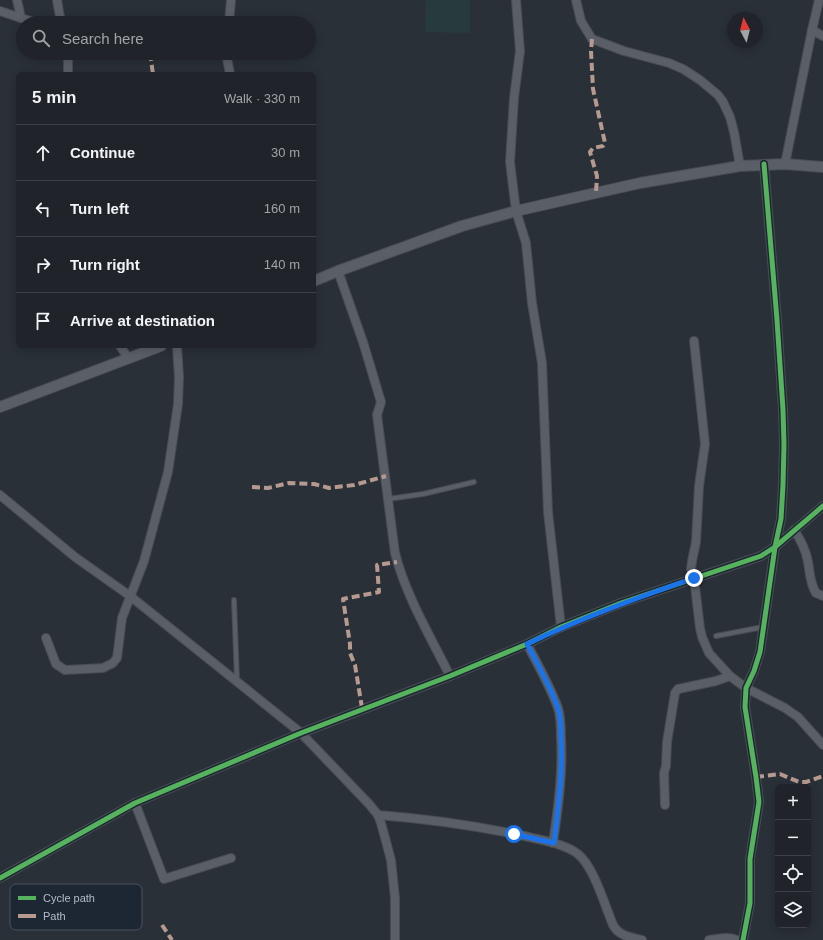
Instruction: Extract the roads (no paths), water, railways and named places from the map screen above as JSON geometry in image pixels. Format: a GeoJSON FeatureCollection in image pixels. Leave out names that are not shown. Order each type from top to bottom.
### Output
{"type":"FeatureCollection","features":[{"type":"Feature","properties":{"kind":"street"},"geometry":{"type":"LineString","coordinates":[[17,0],[21,16]]}},
{"type":"Feature","properties":{"kind":"street"},"geometry":{"type":"LineString","coordinates":[[57,0],[60,16]]}},
{"type":"Feature","properties":{"kind":"street"},"geometry":{"type":"LineString","coordinates":[[230,16],[231,0]]}},
{"type":"Feature","properties":{"kind":"street"},"geometry":{"type":"LineString","coordinates":[[516,0],[520,50],[514,98],[510,162],[516,211],[526,243],[532,303],[543,369],[543,417],[548,512],[561,627]]}},
{"type":"Feature","properties":{"kind":"street"},"geometry":{"type":"LineString","coordinates":[[576,0],[581,21],[592,39],[624,51],[669,63],[683,69],[700,80],[718,95],[730,118],[740,166]]}},
{"type":"Feature","properties":{"kind":"street"},"geometry":{"type":"LineString","coordinates":[[785,164],[819,0]]}},
{"type":"Feature","properties":{"kind":"street"},"geometry":{"type":"LineString","coordinates":[[0,12],[16,17]]}},
{"type":"Feature","properties":{"kind":"street"},"geometry":{"type":"LineString","coordinates":[[812,30],[823,36]]}},
{"type":"Feature","properties":{"kind":"street"},"geometry":{"type":"LineString","coordinates":[[68,60],[68,72]]}},
{"type":"Feature","properties":{"kind":"street"},"geometry":{"type":"LineString","coordinates":[[227,60],[230,72]]}},
{"type":"Feature","properties":{"kind":"street"},"geometry":{"type":"LineString","coordinates":[[743,940],[750,904],[750,859],[759,802],[745,707],[746,688],[758,658],[775,547],[781,519],[784,445],[777,320],[764,164]]}},
{"type":"Feature","properties":{"kind":"street"},"geometry":{"type":"LineString","coordinates":[[316,280],[462,226],[516,211],[640,183],[740,166],[785,164],[823,167]]}},
{"type":"Feature","properties":{"kind":"street"},"geometry":{"type":"LineString","coordinates":[[338,271],[363,342],[381,402],[377,415],[395,554],[405,585],[450,676]]}},
{"type":"Feature","properties":{"kind":"street"},"geometry":{"type":"LineString","coordinates":[[694,340],[705,444],[699,486],[696,542],[691,569],[694,578],[702,637],[709,652],[730,676],[746,688],[785,708],[798,717],[823,745]]}},
{"type":"Feature","properties":{"kind":"street"},"geometry":{"type":"LineString","coordinates":[[121,348],[129,359]]}},
{"type":"Feature","properties":{"kind":"street"},"geometry":{"type":"LineString","coordinates":[[0,407],[155,348]]}},
{"type":"Feature","properties":{"kind":"street"},"geometry":{"type":"LineString","coordinates":[[46,638],[56,664],[65,670],[103,668],[113,663],[117,658],[122,618],[144,561],[168,472],[178,404],[177,348]]}},
{"type":"Feature","properties":{"kind":"street"},"geometry":{"type":"LineString","coordinates":[[0,495],[75,557],[130,596],[301,733],[355,788],[378,815],[391,860],[395,898],[395,940]]}},
{"type":"Feature","properties":{"kind":"street"},"geometry":{"type":"LineString","coordinates":[[0,878],[135,803],[362,708],[450,676],[527,644],[561,627],[621,603],[761,556],[775,547],[823,506]]}},
{"type":"Feature","properties":{"kind":"street"},"geometry":{"type":"LineString","coordinates":[[794,530],[803,546],[808,561],[813,588],[816,593],[823,596]]}},
{"type":"Feature","properties":{"kind":"street"},"geometry":{"type":"LineString","coordinates":[[527,644],[545,678],[558,708],[560,718],[562,771],[554,843]]}},
{"type":"Feature","properties":{"kind":"street"},"geometry":{"type":"LineString","coordinates":[[665,805],[664,773],[666,766],[666,742],[675,693],[678,689],[716,681],[730,676]]}},
{"type":"Feature","properties":{"kind":"street"},"geometry":{"type":"LineString","coordinates":[[135,803],[164,879],[231,858]]}},
{"type":"Feature","properties":{"kind":"street"},"geometry":{"type":"LineString","coordinates":[[378,815],[435,820],[514,834],[554,843],[578,854],[584,860],[592,873],[616,931],[616,940]]}},
{"type":"Feature","properties":{"kind":"street"},"geometry":{"type":"LineString","coordinates":[[616,931],[622,935],[642,940]]}},
{"type":"Feature","properties":{"kind":"street"},"geometry":{"type":"LineString","coordinates":[[709,940],[733,938],[737,940]]}},
{"type":"Feature","properties":{"kind":"lane"},"geometry":{"type":"LineString","coordinates":[[388,499],[423,494],[474,482]]}},
{"type":"Feature","properties":{"kind":"lane"},"geometry":{"type":"LineString","coordinates":[[234,600],[238,682]]}},
{"type":"Feature","properties":{"kind":"lane"},"geometry":{"type":"LineString","coordinates":[[716,636],[763,627]]}}]}
